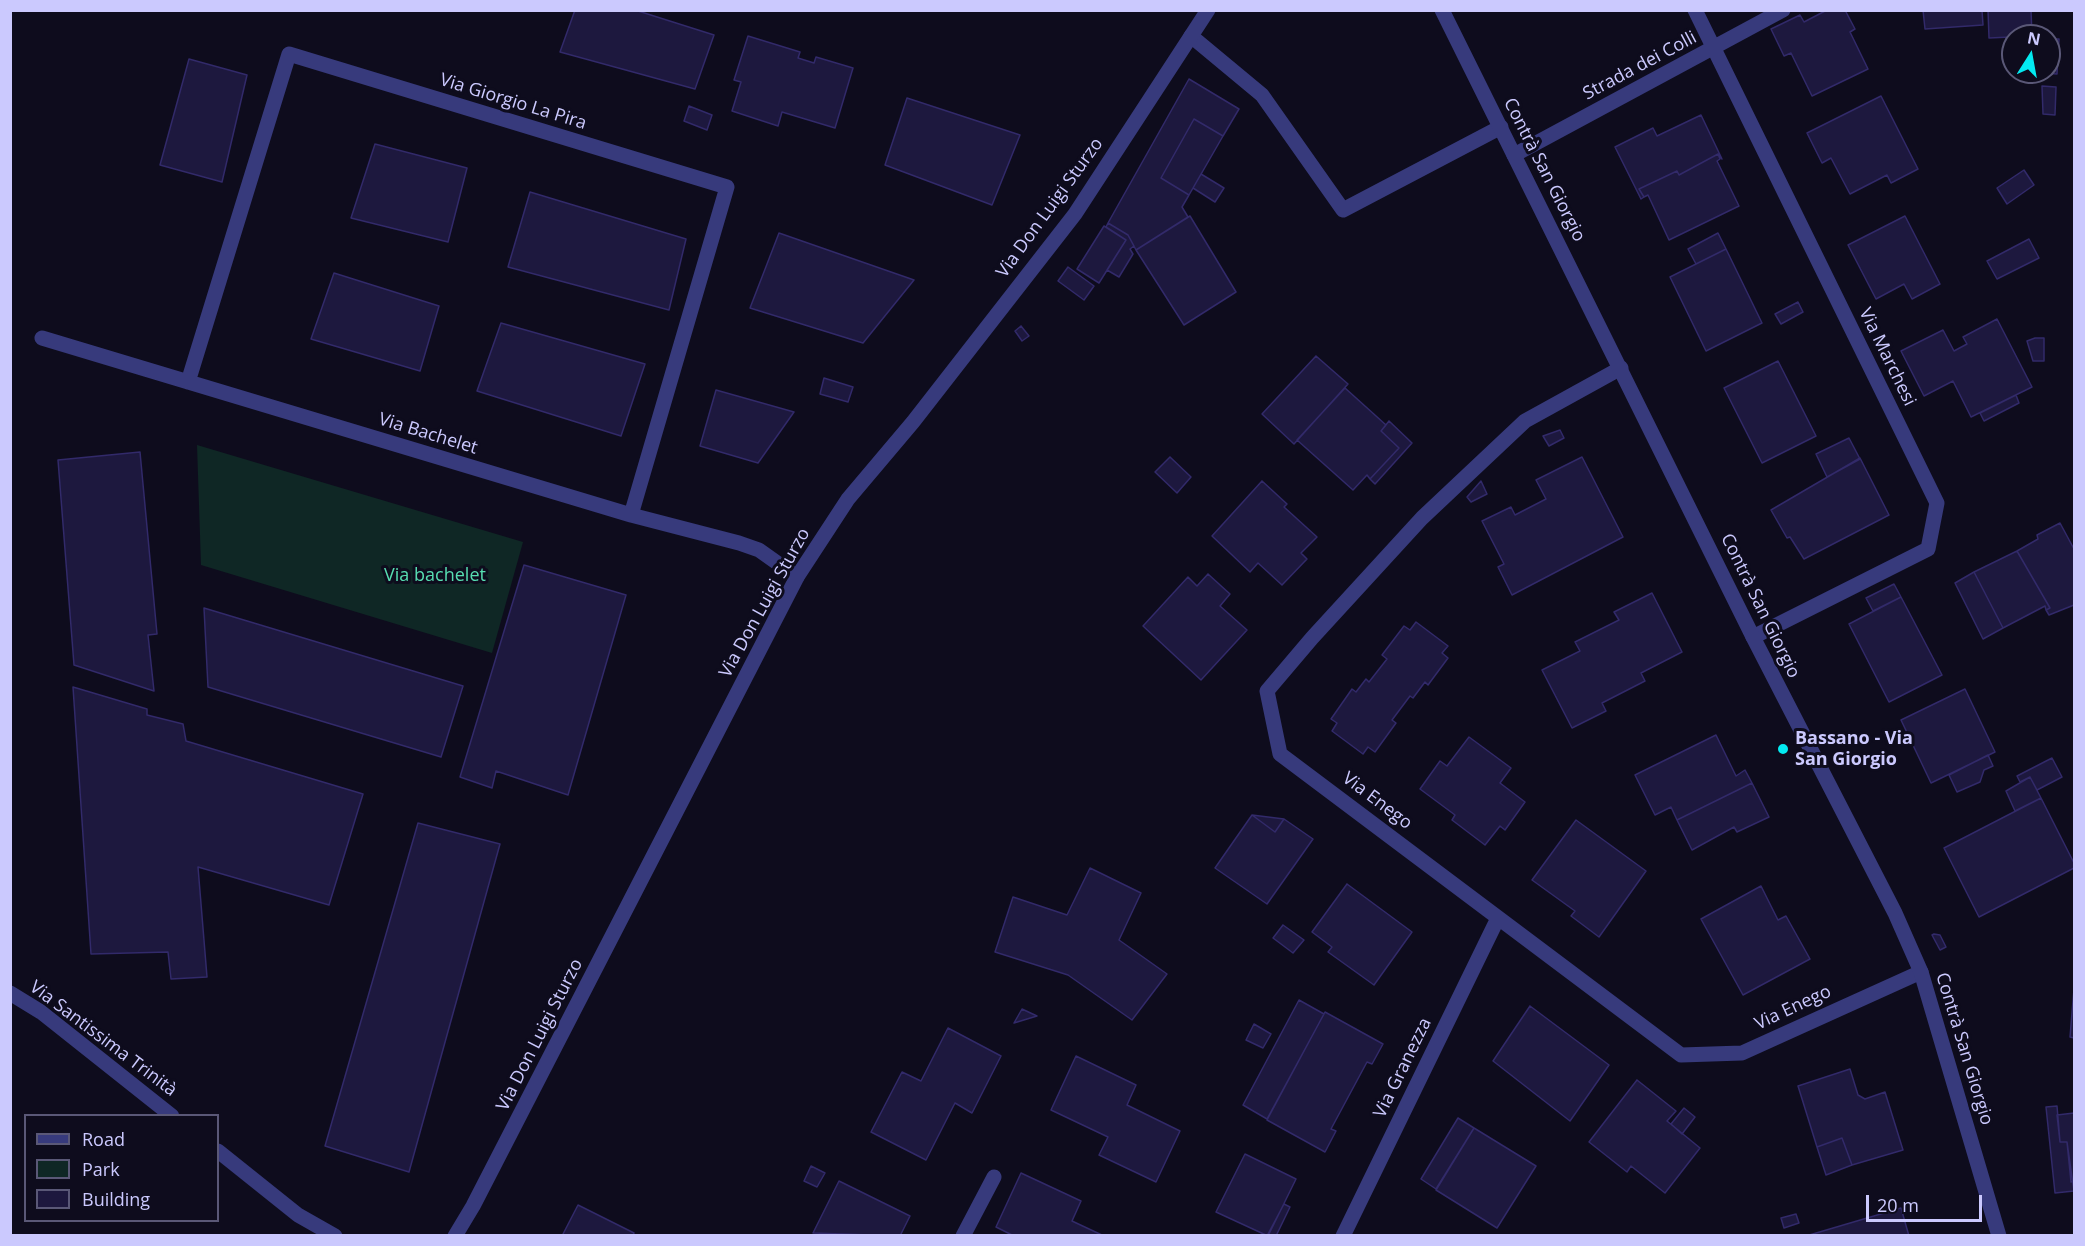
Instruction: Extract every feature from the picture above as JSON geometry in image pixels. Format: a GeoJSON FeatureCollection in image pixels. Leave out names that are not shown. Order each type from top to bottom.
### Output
{"type":"FeatureCollection","features":[{"type":"Feature","properties":{"kind":"street","name":"Via Don Luigi Sturzo"},"geometry":{"type":"LineString","coordinates":[[455,1236],[479,1196],[797,577],[848,499],[913,422],[1075,213],[1208,10]]}},
{"type":"Feature","properties":{"kind":"street","name":"Contrà San Giorgio"},"geometry":{"type":"LineString","coordinates":[[1442,10],[1753,637],[1895,913],[1921,972],[1999,1236]]}},
{"type":"Feature","properties":{"kind":"street","name":"Via Marchesi"},"geometry":{"type":"LineString","coordinates":[[1695,10],[1937,503],[1928,549],[1753,637]]}},
{"type":"Feature","properties":{"kind":"street","name":"Strada dei Colli"},"geometry":{"type":"LineString","coordinates":[[1514,155],[1783,10]]}},
{"type":"Feature","properties":{"kind":"street"},"geometry":{"type":"LineString","coordinates":[[1191,36],[1262,95],[1343,210],[1501,127]]}},
{"type":"Feature","properties":{"kind":"street","name":"Via Giorgio La Pira"},"geometry":{"type":"LineString","coordinates":[[189,382],[289,54],[727,187],[631,515]]}},
{"type":"Feature","properties":{"kind":"street","name":"Via Bachelet"},"geometry":{"type":"LineString","coordinates":[[42,338],[631,515],[759,550],[797,577]]}},
{"type":"Feature","properties":{"kind":"street","name":"Via Enego"},"geometry":{"type":"LineString","coordinates":[[1621,368],[1525,422],[1422,518],[1267,691],[1280,754],[1680,1055],[1743,1053],[1921,972]]}},
{"type":"Feature","properties":{"kind":"street","name":"Via Granezza"},"geometry":{"type":"LineString","coordinates":[[1343,1236],[1498,918]]}},
{"type":"Feature","properties":{"kind":"street","name":"Via Santissima Trinità"},"geometry":{"type":"LineString","coordinates":[[10,993],[41,1012],[169,1114]]}},
{"type":"Feature","properties":{"kind":"street"},"geometry":{"type":"LineString","coordinates":[[219,1152],[297,1215],[335,1236]]}},
{"type":"Feature","properties":{"kind":"street"},"geometry":{"type":"LineString","coordinates":[[963,1236],[994,1177]]}},
{"type":"Feature","properties":{"kind":"green space","name":"Via bachelet"},"geometry":{"type":"Polygon","coordinates":[[[197,445],[523,542],[492,653],[201,565],[197,445]]]}},
{"type":"Feature","properties":{"kind":"building"},"geometry":{"type":"Polygon","coordinates":[[[575,10],[635,10],[714,35],[695,89],[560,52],[575,10]]]}},
{"type":"Feature","properties":{"kind":"building"},"geometry":{"type":"Polygon","coordinates":[[[1827,10],[1845,10],[1855,29],[1850,32],[1868,69],[1812,96],[1791,53],[1784,56],[1771,29],[1800,15],[1804,22],[1827,10]]]}},
{"type":"Feature","properties":{"kind":"building"},"geometry":{"type":"Polygon","coordinates":[[[1923,10],[1982,10],[1983,25],[1925,29],[1923,10]]]}},
{"type":"Feature","properties":{"kind":"building"},"geometry":{"type":"Polygon","coordinates":[[[1988,10],[2031,10],[2032,24],[2001,24],[2001,37],[1989,38],[1988,10]]]}},
{"type":"Feature","properties":{"kind":"building"},"geometry":{"type":"Polygon","coordinates":[[[748,36],[800,52],[798,58],[814,63],[816,57],[853,68],[835,128],[782,112],[778,126],[732,111],[741,82],[734,80],[748,36]]]}},
{"type":"Feature","properties":{"kind":"building"},"geometry":{"type":"Polygon","coordinates":[[[189,59],[247,75],[222,182],[160,165],[189,59]]]}},
{"type":"Feature","properties":{"kind":"building"},"geometry":{"type":"Polygon","coordinates":[[[1189,79],[1239,109],[1223,136],[1194,119],[1161,178],[1189,195],[1182,207],[1188,217],[1136,250],[1128,235],[1108,223],[1189,79]]]}},
{"type":"Feature","properties":{"kind":"building"},"geometry":{"type":"Polygon","coordinates":[[[2042,86],[2056,87],[2055,115],[2043,114],[2042,86]]]}},
{"type":"Feature","properties":{"kind":"building"},"geometry":{"type":"Polygon","coordinates":[[[1881,96],[1918,169],[1891,183],[1887,175],[1850,194],[1831,158],[1822,163],[1807,133],[1881,96]]]}},
{"type":"Feature","properties":{"kind":"building"},"geometry":{"type":"Polygon","coordinates":[[[907,98],[1020,135],[992,205],[885,165],[907,98]]]}},
{"type":"Feature","properties":{"kind":"building"},"geometry":{"type":"Polygon","coordinates":[[[689,106],[712,115],[707,130],[684,121],[689,106]]]}},
{"type":"Feature","properties":{"kind":"building"},"geometry":{"type":"Polygon","coordinates":[[[1701,115],[1722,159],[1718,154],[1679,175],[1677,171],[1639,189],[1644,197],[1641,199],[1615,147],[1653,128],[1657,136],[1701,115]]]}},
{"type":"Feature","properties":{"kind":"building"},"geometry":{"type":"Polygon","coordinates":[[[1194,119],[1223,136],[1189,195],[1161,178],[1194,119]]]}},
{"type":"Feature","properties":{"kind":"building"},"geometry":{"type":"Polygon","coordinates":[[[375,144],[467,168],[448,242],[351,218],[375,144]]]}},
{"type":"Feature","properties":{"kind":"building"},"geometry":{"type":"Polygon","coordinates":[[[1718,154],[1720,159],[1717,161],[1739,206],[1669,240],[1648,195],[1644,197],[1639,189],[1677,171],[1679,175],[1718,154]]]}},
{"type":"Feature","properties":{"kind":"building"},"geometry":{"type":"Polygon","coordinates":[[[2024,170],[2034,185],[2007,204],[1997,188],[2024,170]]]}},
{"type":"Feature","properties":{"kind":"building"},"geometry":{"type":"Polygon","coordinates":[[[1201,174],[1224,188],[1215,202],[1193,188],[1201,174]]]}},
{"type":"Feature","properties":{"kind":"building"},"geometry":{"type":"Polygon","coordinates":[[[530,192],[686,239],[669,310],[508,267],[530,192]]]}},
{"type":"Feature","properties":{"kind":"building"},"geometry":{"type":"Polygon","coordinates":[[[1190,216],[1236,292],[1184,325],[1136,250],[1190,216]]]}},
{"type":"Feature","properties":{"kind":"building"},"geometry":{"type":"Polygon","coordinates":[[[1905,216],[1940,284],[1912,299],[1904,284],[1876,299],[1848,245],[1905,216]]]}},
{"type":"Feature","properties":{"kind":"building"},"geometry":{"type":"Polygon","coordinates":[[[1108,223],[1128,235],[1134,246],[1130,249],[1133,254],[1119,277],[1107,270],[1126,240],[1106,227],[1108,223]]]}},
{"type":"Feature","properties":{"kind":"building"},"geometry":{"type":"Polygon","coordinates":[[[1104,226],[1126,240],[1099,283],[1077,269],[1104,226]]]}},
{"type":"Feature","properties":{"kind":"building"},"geometry":{"type":"Polygon","coordinates":[[[779,233],[914,280],[863,343],[750,308],[779,233]]]}},
{"type":"Feature","properties":{"kind":"building"},"geometry":{"type":"Polygon","coordinates":[[[1718,233],[1726,249],[1696,264],[1688,249],[1718,233]]]}},
{"type":"Feature","properties":{"kind":"building"},"geometry":{"type":"Polygon","coordinates":[[[2029,239],[2039,258],[1997,279],[1987,261],[2029,239]]]}},
{"type":"Feature","properties":{"kind":"building"},"geometry":{"type":"Polygon","coordinates":[[[1726,249],[1762,323],[1706,351],[1670,277],[1726,249]]]}},
{"type":"Feature","properties":{"kind":"building"},"geometry":{"type":"Polygon","coordinates":[[[1068,267],[1094,286],[1084,300],[1058,281],[1068,267]]]}},
{"type":"Feature","properties":{"kind":"building"},"geometry":{"type":"Polygon","coordinates":[[[334,273],[439,306],[420,371],[311,339],[334,273]]]}},
{"type":"Feature","properties":{"kind":"building"},"geometry":{"type":"Polygon","coordinates":[[[1798,302],[1803,312],[1781,324],[1775,314],[1798,302]]]}},
{"type":"Feature","properties":{"kind":"building"},"geometry":{"type":"Polygon","coordinates":[[[1997,319],[2032,387],[1971,417],[1953,381],[1924,396],[1901,351],[1943,330],[1954,351],[1967,344],[1963,337],[1997,319]]]}},
{"type":"Feature","properties":{"kind":"building"},"geometry":{"type":"Polygon","coordinates":[[[501,323],[645,364],[621,436],[477,391],[501,323]]]}},
{"type":"Feature","properties":{"kind":"building"},"geometry":{"type":"Polygon","coordinates":[[[1021,326],[1029,336],[1022,341],[1015,331],[1021,326]]]}},
{"type":"Feature","properties":{"kind":"building"},"geometry":{"type":"Polygon","coordinates":[[[2044,338],[2044,361],[2033,361],[2027,341],[2044,338]]]}},
{"type":"Feature","properties":{"kind":"building"},"geometry":{"type":"Polygon","coordinates":[[[1316,356],[1348,384],[1294,444],[1262,414],[1316,356]]]}},
{"type":"Feature","properties":{"kind":"building"},"geometry":{"type":"Polygon","coordinates":[[[1778,361],[1816,436],[1762,463],[1724,388],[1778,361]]]}},
{"type":"Feature","properties":{"kind":"building"},"geometry":{"type":"Polygon","coordinates":[[[824,378],[853,387],[848,402],[820,394],[824,378]]]}},
{"type":"Feature","properties":{"kind":"building"},"geometry":{"type":"Polygon","coordinates":[[[1345,388],[1386,425],[1381,431],[1399,448],[1370,479],[1367,475],[1353,490],[1297,440],[1345,388]]]}},
{"type":"Feature","properties":{"kind":"building"},"geometry":{"type":"Polygon","coordinates":[[[716,390],[794,412],[758,463],[700,446],[716,390]]]}},
{"type":"Feature","properties":{"kind":"building"},"geometry":{"type":"Polygon","coordinates":[[[2016,395],[2019,403],[1984,421],[1980,413],[2016,395]]]}},
{"type":"Feature","properties":{"kind":"building"},"geometry":{"type":"Polygon","coordinates":[[[1389,421],[1412,443],[1375,484],[1370,479],[1399,448],[1381,431],[1389,421]]]}},
{"type":"Feature","properties":{"kind":"building"},"geometry":{"type":"Polygon","coordinates":[[[1560,430],[1564,438],[1549,446],[1543,436],[1560,430]]]}},
{"type":"Feature","properties":{"kind":"building"},"geometry":{"type":"Polygon","coordinates":[[[1849,438],[1860,459],[1827,477],[1816,454],[1849,438]]]}},
{"type":"Feature","properties":{"kind":"building"},"geometry":{"type":"Polygon","coordinates":[[[140,452],[157,634],[148,635],[154,691],[74,665],[58,460],[140,452]]]}},
{"type":"Feature","properties":{"kind":"building"},"geometry":{"type":"Polygon","coordinates":[[[1170,457],[1191,477],[1177,493],[1155,472],[1170,457]]]}},
{"type":"Feature","properties":{"kind":"building"},"geometry":{"type":"Polygon","coordinates":[[[1582,457],[1623,537],[1512,595],[1498,567],[1504,564],[1482,521],[1511,507],[1515,515],[1546,499],[1536,480],[1582,457]]]}},
{"type":"Feature","properties":{"kind":"building"},"geometry":{"type":"Polygon","coordinates":[[[1860,458],[1889,515],[1804,559],[1790,537],[1787,538],[1771,510],[1860,458]]]}},
{"type":"Feature","properties":{"kind":"building"},"geometry":{"type":"Polygon","coordinates":[[[1262,481],[1287,504],[1284,507],[1317,537],[1301,553],[1307,559],[1282,585],[1258,563],[1250,572],[1212,536],[1262,481]]]}},
{"type":"Feature","properties":{"kind":"building"},"geometry":{"type":"Polygon","coordinates":[[[1481,481],[1487,494],[1471,502],[1467,497],[1481,481]]]}},
{"type":"Feature","properties":{"kind":"building"},"geometry":{"type":"Polygon","coordinates":[[[2060,523],[2074,549],[2074,605],[2049,615],[2046,610],[2050,608],[2017,551],[2038,539],[2037,535],[2060,523]]]}},
{"type":"Feature","properties":{"kind":"building"},"geometry":{"type":"Polygon","coordinates":[[[2017,551],[2050,608],[2046,610],[2045,606],[2003,628],[1974,572],[2017,551]]]}},
{"type":"Feature","properties":{"kind":"building"},"geometry":{"type":"Polygon","coordinates":[[[524,565],[626,595],[568,795],[496,771],[492,788],[460,777],[524,565]]]}},
{"type":"Feature","properties":{"kind":"building"},"geometry":{"type":"Polygon","coordinates":[[[1974,572],[2003,628],[1983,639],[1955,583],[1974,572]]]}},
{"type":"Feature","properties":{"kind":"building"},"geometry":{"type":"Polygon","coordinates":[[[1208,574],[1230,594],[1220,606],[1247,630],[1201,680],[1143,626],[1188,577],[1197,586],[1208,574]]]}},
{"type":"Feature","properties":{"kind":"building"},"geometry":{"type":"Polygon","coordinates":[[[1894,584],[1901,597],[1873,611],[1866,598],[1894,584]]]}},
{"type":"Feature","properties":{"kind":"building"},"geometry":{"type":"Polygon","coordinates":[[[1652,593],[1682,652],[1641,673],[1645,681],[1602,703],[1606,711],[1572,728],[1542,670],[1580,651],[1575,642],[1619,620],[1614,612],[1652,593]]]}},
{"type":"Feature","properties":{"kind":"building"},"geometry":{"type":"Polygon","coordinates":[[[1901,597],[1942,675],[1889,702],[1849,624],[1901,597]]]}},
{"type":"Feature","properties":{"kind":"building"},"geometry":{"type":"Polygon","coordinates":[[[204,608],[463,686],[441,757],[208,687],[204,608]]]}},
{"type":"Feature","properties":{"kind":"building"},"geometry":{"type":"Polygon","coordinates":[[[1416,622],[1448,646],[1442,653],[1448,658],[1428,685],[1425,682],[1413,698],[1410,696],[1392,720],[1396,723],[1375,752],[1368,747],[1363,754],[1332,731],[1337,723],[1331,719],[1352,689],[1356,692],[1366,679],[1369,682],[1387,659],[1382,655],[1404,626],[1410,630],[1416,622]]]}},
{"type":"Feature","properties":{"kind":"building"},"geometry":{"type":"Polygon","coordinates":[[[73,687],[147,709],[147,715],[183,724],[186,741],[363,794],[329,905],[198,867],[207,977],[171,979],[168,952],[91,954],[73,687]]]}},
{"type":"Feature","properties":{"kind":"building"},"geometry":{"type":"Polygon","coordinates":[[[1965,689],[1995,752],[1931,783],[1901,720],[1965,689]]]}},
{"type":"Feature","properties":{"kind":"building"},"geometry":{"type":"Polygon","coordinates":[[[1716,735],[1736,776],[1745,770],[1752,783],[1677,820],[1671,807],[1655,815],[1635,775],[1716,735]]]}},
{"type":"Feature","properties":{"kind":"building"},"geometry":{"type":"Polygon","coordinates":[[[1469,737],[1511,768],[1500,783],[1525,802],[1505,830],[1500,826],[1485,845],[1452,820],[1455,815],[1420,789],[1440,761],[1447,766],[1469,737]]]}},
{"type":"Feature","properties":{"kind":"building"},"geometry":{"type":"Polygon","coordinates":[[[1988,755],[1993,766],[1984,770],[1980,782],[1957,792],[1949,775],[1988,755]]]}},
{"type":"Feature","properties":{"kind":"building"},"geometry":{"type":"Polygon","coordinates":[[[2052,758],[2062,777],[2037,790],[2030,777],[2020,782],[2017,776],[2052,758]]]}},
{"type":"Feature","properties":{"kind":"building"},"geometry":{"type":"Polygon","coordinates":[[[2030,777],[2041,798],[2015,811],[2006,791],[2030,777]]]}},
{"type":"Feature","properties":{"kind":"building"},"geometry":{"type":"Polygon","coordinates":[[[1752,783],[1769,817],[1737,832],[1734,827],[1692,850],[1677,820],[1752,783]]]}},
{"type":"Feature","properties":{"kind":"building"},"geometry":{"type":"Polygon","coordinates":[[[2041,798],[2074,863],[2074,868],[1979,917],[1944,848],[2041,798]]]}},
{"type":"Feature","properties":{"kind":"building"},"geometry":{"type":"Polygon","coordinates":[[[1252,815],[1284,819],[1275,832],[1252,815]]]}},
{"type":"Feature","properties":{"kind":"building"},"geometry":{"type":"Polygon","coordinates":[[[1252,815],[1275,832],[1284,819],[1313,839],[1267,904],[1215,868],[1252,815]]]}},
{"type":"Feature","properties":{"kind":"building"},"geometry":{"type":"Polygon","coordinates":[[[1576,820],[1646,871],[1599,937],[1571,916],[1575,911],[1532,880],[1576,820]]]}},
{"type":"Feature","properties":{"kind":"building"},"geometry":{"type":"Polygon","coordinates":[[[418,823],[500,844],[409,1172],[325,1146],[418,823]]]}},
{"type":"Feature","properties":{"kind":"building"},"geometry":{"type":"Polygon","coordinates":[[[1090,868],[1141,893],[1119,940],[1167,974],[1132,1020],[1068,975],[995,952],[1013,897],[1067,915],[1090,868]]]}},
{"type":"Feature","properties":{"kind":"building"},"geometry":{"type":"Polygon","coordinates":[[[1347,884],[1412,932],[1374,985],[1328,952],[1332,947],[1312,932],[1347,884]]]}},
{"type":"Feature","properties":{"kind":"building"},"geometry":{"type":"Polygon","coordinates":[[[1761,886],[1778,920],[1786,916],[1810,959],[1743,995],[1701,919],[1761,886]]]}},
{"type":"Feature","properties":{"kind":"building"},"geometry":{"type":"Polygon","coordinates":[[[1283,925],[1304,940],[1293,953],[1273,938],[1283,925]]]}},
{"type":"Feature","properties":{"kind":"building"},"geometry":{"type":"Polygon","coordinates":[[[1932,935],[1940,935],[1946,947],[1940,950],[1932,935]]]}},
{"type":"Feature","properties":{"kind":"building"},"geometry":{"type":"Polygon","coordinates":[[[2074,989],[2074,1038],[2070,1037],[2074,989]]]}},
{"type":"Feature","properties":{"kind":"building"},"geometry":{"type":"Polygon","coordinates":[[[1299,1000],[1324,1014],[1267,1119],[1243,1105],[1299,1000]]]}},
{"type":"Feature","properties":{"kind":"building"},"geometry":{"type":"Polygon","coordinates":[[[1530,1006],[1609,1065],[1570,1121],[1493,1061],[1530,1006]]]}},
{"type":"Feature","properties":{"kind":"building"},"geometry":{"type":"Polygon","coordinates":[[[1022,1009],[1037,1016],[1014,1023],[1022,1009]]]}},
{"type":"Feature","properties":{"kind":"building"},"geometry":{"type":"Polygon","coordinates":[[[1325,1012],[1383,1044],[1372,1064],[1367,1062],[1331,1129],[1336,1131],[1325,1152],[1267,1120],[1325,1012]]]}},
{"type":"Feature","properties":{"kind":"building"},"geometry":{"type":"Polygon","coordinates":[[[1254,1024],[1271,1034],[1263,1048],[1246,1040],[1254,1024]]]}},
{"type":"Feature","properties":{"kind":"building"},"geometry":{"type":"Polygon","coordinates":[[[948,1028],[1001,1056],[972,1113],[955,1103],[926,1160],[871,1132],[902,1072],[921,1081],[948,1028]]]}},
{"type":"Feature","properties":{"kind":"building"},"geometry":{"type":"Polygon","coordinates":[[[1076,1056],[1136,1085],[1127,1105],[1180,1131],[1156,1182],[1099,1155],[1108,1137],[1051,1110],[1076,1056]]]}},
{"type":"Feature","properties":{"kind":"building"},"geometry":{"type":"Polygon","coordinates":[[[1850,1069],[1858,1095],[1865,1099],[1885,1092],[1903,1150],[1852,1165],[1842,1138],[1817,1147],[1798,1086],[1850,1069]]]}},
{"type":"Feature","properties":{"kind":"building"},"geometry":{"type":"Polygon","coordinates":[[[1637,1080],[1676,1111],[1667,1121],[1700,1148],[1665,1193],[1631,1166],[1627,1172],[1589,1142],[1637,1080]]]}},
{"type":"Feature","properties":{"kind":"building"},"geometry":{"type":"Polygon","coordinates":[[[2057,1106],[2060,1142],[2067,1142],[2074,1191],[2055,1193],[2046,1107],[2057,1106]]]}},
{"type":"Feature","properties":{"kind":"building"},"geometry":{"type":"Polygon","coordinates":[[[1684,1108],[1695,1117],[1682,1134],[1671,1124],[1684,1108]]]}},
{"type":"Feature","properties":{"kind":"building"},"geometry":{"type":"Polygon","coordinates":[[[2074,1113],[2074,1181],[2071,1182],[2067,1142],[2060,1142],[2057,1115],[2074,1113]]]}},
{"type":"Feature","properties":{"kind":"building"},"geometry":{"type":"Polygon","coordinates":[[[1458,1118],[1474,1128],[1436,1189],[1421,1179],[1458,1118]]]}},
{"type":"Feature","properties":{"kind":"building"},"geometry":{"type":"Polygon","coordinates":[[[1474,1128],[1536,1166],[1497,1228],[1436,1190],[1474,1128]]]}},
{"type":"Feature","properties":{"kind":"building"},"geometry":{"type":"Polygon","coordinates":[[[1842,1138],[1852,1165],[1826,1175],[1817,1147],[1842,1138]]]}},
{"type":"Feature","properties":{"kind":"building"},"geometry":{"type":"Polygon","coordinates":[[[1245,1154],[1296,1179],[1268,1236],[1216,1212],[1245,1154]]]}},
{"type":"Feature","properties":{"kind":"building"},"geometry":{"type":"Polygon","coordinates":[[[811,1166],[825,1173],[817,1187],[804,1181],[811,1166]]]}},
{"type":"Feature","properties":{"kind":"building"},"geometry":{"type":"Polygon","coordinates":[[[1021,1173],[1081,1201],[1072,1221],[1104,1236],[1014,1236],[996,1227],[1021,1173]]]}},
{"type":"Feature","properties":{"kind":"building"},"geometry":{"type":"Polygon","coordinates":[[[839,1181],[910,1216],[900,1236],[813,1233],[839,1181]]]}},
{"type":"Feature","properties":{"kind":"building"},"geometry":{"type":"Polygon","coordinates":[[[1284,1204],[1290,1207],[1276,1236],[1271,1236],[1268,1234],[1284,1204]]]}},
{"type":"Feature","properties":{"kind":"building"},"geometry":{"type":"Polygon","coordinates":[[[578,1205],[634,1233],[633,1236],[562,1236],[578,1205]]]}},
{"type":"Feature","properties":{"kind":"building"},"geometry":{"type":"Polygon","coordinates":[[[1901,1208],[1909,1236],[1806,1236],[1901,1208]]]}},
{"type":"Feature","properties":{"kind":"building"},"geometry":{"type":"Polygon","coordinates":[[[1796,1214],[1799,1223],[1784,1228],[1781,1218],[1796,1214]]]}},
{"type":"Feature","properties":{"kind":"place","name":"Bassano - Via San Giorgio"},"geometry":{"type":"Point","coordinates":[1783,749]}}]}
